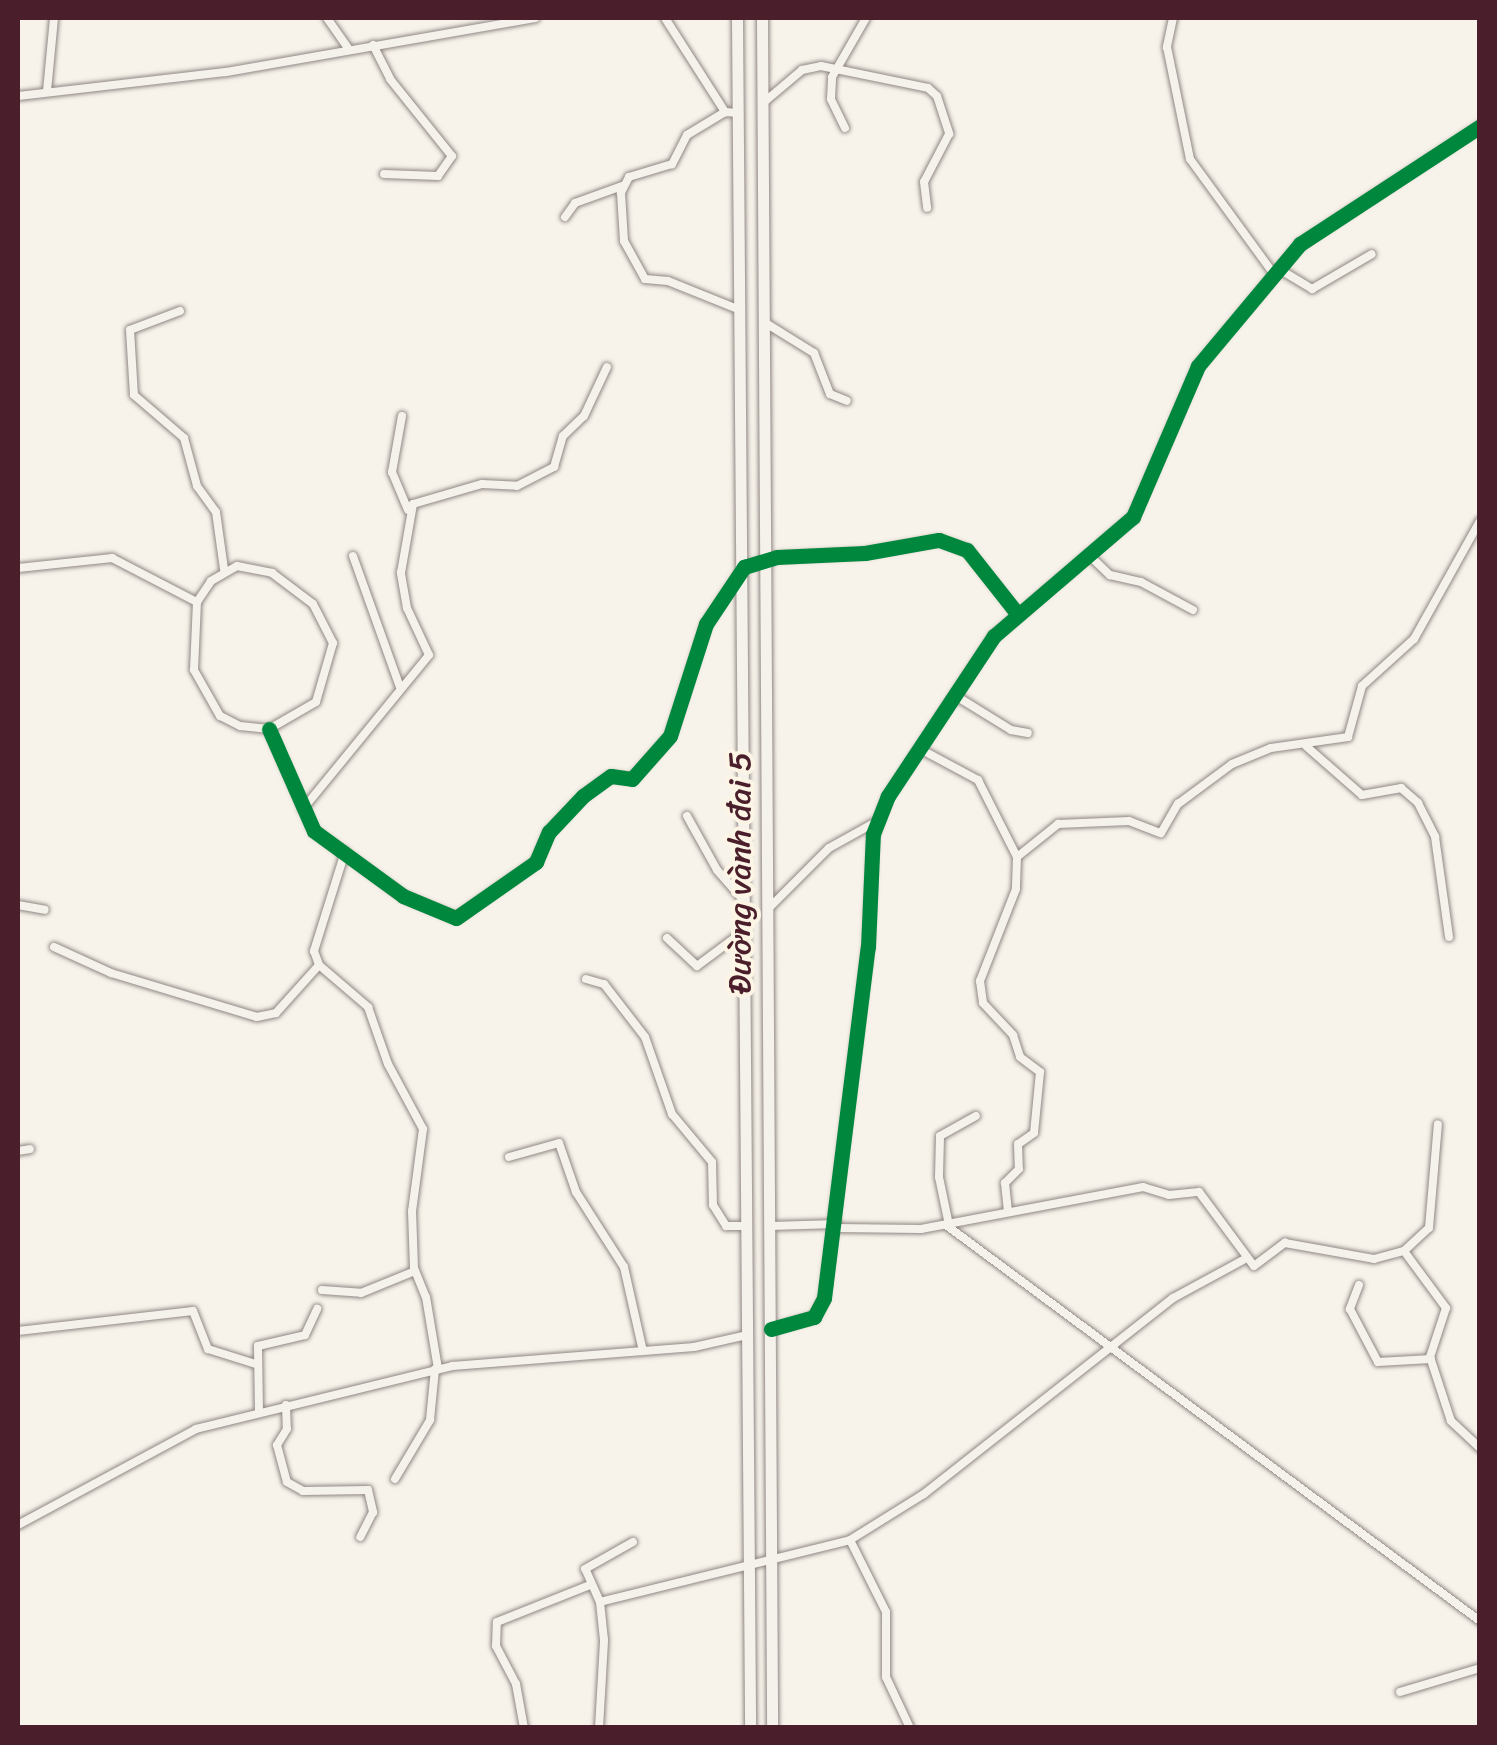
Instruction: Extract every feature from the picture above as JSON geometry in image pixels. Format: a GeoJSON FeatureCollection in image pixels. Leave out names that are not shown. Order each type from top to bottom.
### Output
{"type":"FeatureCollection","features":[{"type":"Feature","properties":{"kind":"main road","name":"Đường vành đai 5"},"geometry":{"type":"LineString","coordinates":[[738,18],[732,112],[740,310],[750,1728]]}},
{"type":"Feature","properties":{"kind":"main road","name":"Đường vành đai 5"},"geometry":{"type":"LineString","coordinates":[[762,18],[772,1728]]}},
{"type":"Feature","properties":{"kind":"street"},"geometry":{"type":"LineString","coordinates":[[48,91],[54,18]]}},
{"type":"Feature","properties":{"kind":"street"},"geometry":{"type":"LineString","coordinates":[[327,18],[349,49]]}},
{"type":"Feature","properties":{"kind":"street"},"geometry":{"type":"LineString","coordinates":[[18,96],[226,72],[535,18]]}},
{"type":"Feature","properties":{"kind":"street"},"geometry":{"type":"LineString","coordinates":[[565,217],[574,203],[622,186],[630,177],[672,164],[682,139],[732,112],[665,18]]}},
{"type":"Feature","properties":{"kind":"street"},"geometry":{"type":"LineString","coordinates":[[845,128],[831,99],[837,68],[866,18]]}},
{"type":"Feature","properties":{"kind":"street"},"geometry":{"type":"LineString","coordinates":[[1173,18],[1167,47],[1190,159],[1277,272],[1312,289],[1372,254]]}},
{"type":"Feature","properties":{"kind":"street"},"geometry":{"type":"LineString","coordinates":[[374,45],[390,79],[452,156],[438,176],[384,174]]}},
{"type":"Feature","properties":{"kind":"street"},"geometry":{"type":"LineString","coordinates":[[763,103],[802,70],[837,68],[894,78],[938,96],[949,134],[924,182],[927,208]]}},
{"type":"Feature","properties":{"kind":"street"},"geometry":{"type":"LineString","coordinates":[[771,1329],[808,1320],[820,1309],[836,1226],[876,822],[956,696],[1016,612],[1132,517],[1198,366],[1277,272],[1308,237],[1480,126]]}},
{"type":"Feature","properties":{"kind":"street"},"geometry":{"type":"LineString","coordinates":[[622,186],[624,241],[645,278],[740,310]]}},
{"type":"Feature","properties":{"kind":"street"},"geometry":{"type":"LineString","coordinates":[[180,311],[133,326],[130,372],[137,401],[184,438],[197,486],[216,512],[224,570]]}},
{"type":"Feature","properties":{"kind":"street"},"geometry":{"type":"LineString","coordinates":[[764,322],[814,353],[830,394],[848,401]]}},
{"type":"Feature","properties":{"kind":"street"},"geometry":{"type":"LineString","coordinates":[[408,510],[447,491],[517,486],[558,465],[563,436],[584,416],[607,367]]}},
{"type":"Feature","properties":{"kind":"street"},"geometry":{"type":"LineString","coordinates":[[303,809],[430,655],[407,608],[401,573],[408,510],[392,472],[402,416]]}},
{"type":"Feature","properties":{"kind":"street"},"geometry":{"type":"LineString","coordinates":[[1017,857],[1058,824],[1129,821],[1161,833],[1178,804],[1232,764],[1271,748],[1306,746],[1354,732],[1356,695],[1414,639],[1480,521]]}},
{"type":"Feature","properties":{"kind":"street"},"geometry":{"type":"LineString","coordinates":[[269,728],[314,831],[403,896],[450,918],[496,895],[536,862],[549,832],[579,799],[611,776],[632,778],[670,736],[706,624],[742,570],[766,560],[939,540],[967,550],[1016,612]]}},
{"type":"Feature","properties":{"kind":"street"},"geometry":{"type":"LineString","coordinates":[[1089,554],[1110,574],[1192,610]]}},
{"type":"Feature","properties":{"kind":"street"},"geometry":{"type":"LineString","coordinates":[[353,556],[400,687]]}},
{"type":"Feature","properties":{"kind":"street"},"geometry":{"type":"LineString","coordinates":[[18,568],[112,558],[197,602]]}},
{"type":"Feature","properties":{"kind":"street"},"geometry":{"type":"LineString","coordinates":[[256,566],[272,572],[313,604],[333,643],[316,702],[269,728],[229,723],[198,686],[192,650],[197,602],[224,570],[256,566]]}},
{"type":"Feature","properties":{"kind":"street"},"geometry":{"type":"LineString","coordinates":[[956,696],[1011,730],[1028,732]]}},
{"type":"Feature","properties":{"kind":"street"},"geometry":{"type":"LineString","coordinates":[[1306,746],[1362,795],[1401,788],[1413,796],[1435,838],[1448,937]]}},
{"type":"Feature","properties":{"kind":"street"},"geometry":{"type":"LineString","coordinates":[[922,750],[978,780],[1017,857],[1016,889],[980,982],[983,1003],[1013,1035],[1020,1058],[1040,1072],[1034,1134],[1018,1144],[1019,1169],[1005,1183],[1008,1210]]}},
{"type":"Feature","properties":{"kind":"street"},"geometry":{"type":"LineString","coordinates":[[686,816],[717,870],[744,901]]}},
{"type":"Feature","properties":{"kind":"street"},"geometry":{"type":"LineString","coordinates":[[768,909],[829,848],[876,822]]}},
{"type":"Feature","properties":{"kind":"street"},"geometry":{"type":"LineString","coordinates":[[345,852],[315,941],[319,966],[368,1007],[392,1074],[423,1129],[412,1212],[415,1271],[436,1369],[430,1420],[395,1480]]}},
{"type":"Feature","properties":{"kind":"street"},"geometry":{"type":"LineString","coordinates":[[18,905],[45,910]]}},
{"type":"Feature","properties":{"kind":"street"},"geometry":{"type":"LineString","coordinates":[[667,938],[697,966],[744,930]]}},
{"type":"Feature","properties":{"kind":"street"},"geometry":{"type":"LineString","coordinates":[[54,947],[111,973],[257,1017],[276,1013],[319,966]]}},
{"type":"Feature","properties":{"kind":"street"},"geometry":{"type":"LineString","coordinates":[[586,980],[604,984],[645,1037],[668,1108],[712,1162],[714,1205],[726,1226],[746,1226]]}},
{"type":"Feature","properties":{"kind":"street"},"geometry":{"type":"LineString","coordinates":[[976,1116],[940,1136],[939,1178],[948,1225],[1480,1620]]}},
{"type":"Feature","properties":{"kind":"street"},"geometry":{"type":"LineString","coordinates":[[770,1226],[948,1225],[1138,1187],[1199,1192],[1243,1260],[1254,1266],[1285,1243],[1366,1259],[1404,1251],[1430,1228],[1438,1124]]}},
{"type":"Feature","properties":{"kind":"street"},"geometry":{"type":"LineString","coordinates":[[509,1157],[558,1144],[576,1192],[624,1267],[643,1350]]}},
{"type":"Feature","properties":{"kind":"street"},"geometry":{"type":"LineString","coordinates":[[18,1151],[30,1150]]}},
{"type":"Feature","properties":{"kind":"street"},"geometry":{"type":"LineString","coordinates":[[1404,1251],[1446,1308],[1431,1359],[1451,1421],[1480,1448]]}},
{"type":"Feature","properties":{"kind":"street"},"geometry":{"type":"LineString","coordinates":[[600,1602],[750,1569],[850,1540],[906,1508],[1107,1346],[1243,1260]]}},
{"type":"Feature","properties":{"kind":"street"},"geometry":{"type":"LineString","coordinates":[[322,1290],[361,1293],[415,1271]]}},
{"type":"Feature","properties":{"kind":"street"},"geometry":{"type":"LineString","coordinates":[[1359,1285],[1350,1309],[1378,1362],[1431,1359]]}},
{"type":"Feature","properties":{"kind":"street"},"geometry":{"type":"LineString","coordinates":[[259,1412],[256,1364],[263,1340],[304,1335],[317,1309]]}},
{"type":"Feature","properties":{"kind":"street"},"geometry":{"type":"LineString","coordinates":[[18,1332],[192,1311],[208,1349],[256,1364]]}},
{"type":"Feature","properties":{"kind":"street"},"geometry":{"type":"LineString","coordinates":[[18,1525],[166,1441],[259,1412],[436,1369],[643,1350],[748,1335]]}},
{"type":"Feature","properties":{"kind":"street"},"geometry":{"type":"LineString","coordinates":[[286,1405],[286,1429],[277,1444],[287,1482],[303,1491],[368,1490],[374,1512],[360,1537]]}},
{"type":"Feature","properties":{"kind":"street"},"geometry":{"type":"LineString","coordinates":[[850,1540],[886,1612],[886,1677],[910,1728]]}},
{"type":"Feature","properties":{"kind":"street"},"geometry":{"type":"LineString","coordinates":[[599,1728],[600,1602],[590,1585],[588,1564],[632,1542]]}},
{"type":"Feature","properties":{"kind":"street"},"geometry":{"type":"LineString","coordinates":[[524,1728],[516,1684],[496,1646],[497,1622],[590,1585]]}},
{"type":"Feature","properties":{"kind":"street"},"geometry":{"type":"LineString","coordinates":[[1400,1692],[1480,1668]]}},
{"type":"Feature","properties":{"kind":"cycle path"},"geometry":{"type":"LineString","coordinates":[[771,1329],[814,1317],[824,1298],[868,947],[873,834],[888,796],[994,636],[1133,517],[1198,366],[1300,244],[1480,126]]}},
{"type":"Feature","properties":{"kind":"cycle path"},"geometry":{"type":"LineString","coordinates":[[269,729],[314,831],[403,896],[456,918],[536,862],[549,832],[583,796],[611,776],[632,779],[670,736],[706,624],[744,567],[777,557],[865,553],[939,540],[967,550],[1016,612]]}}]}
